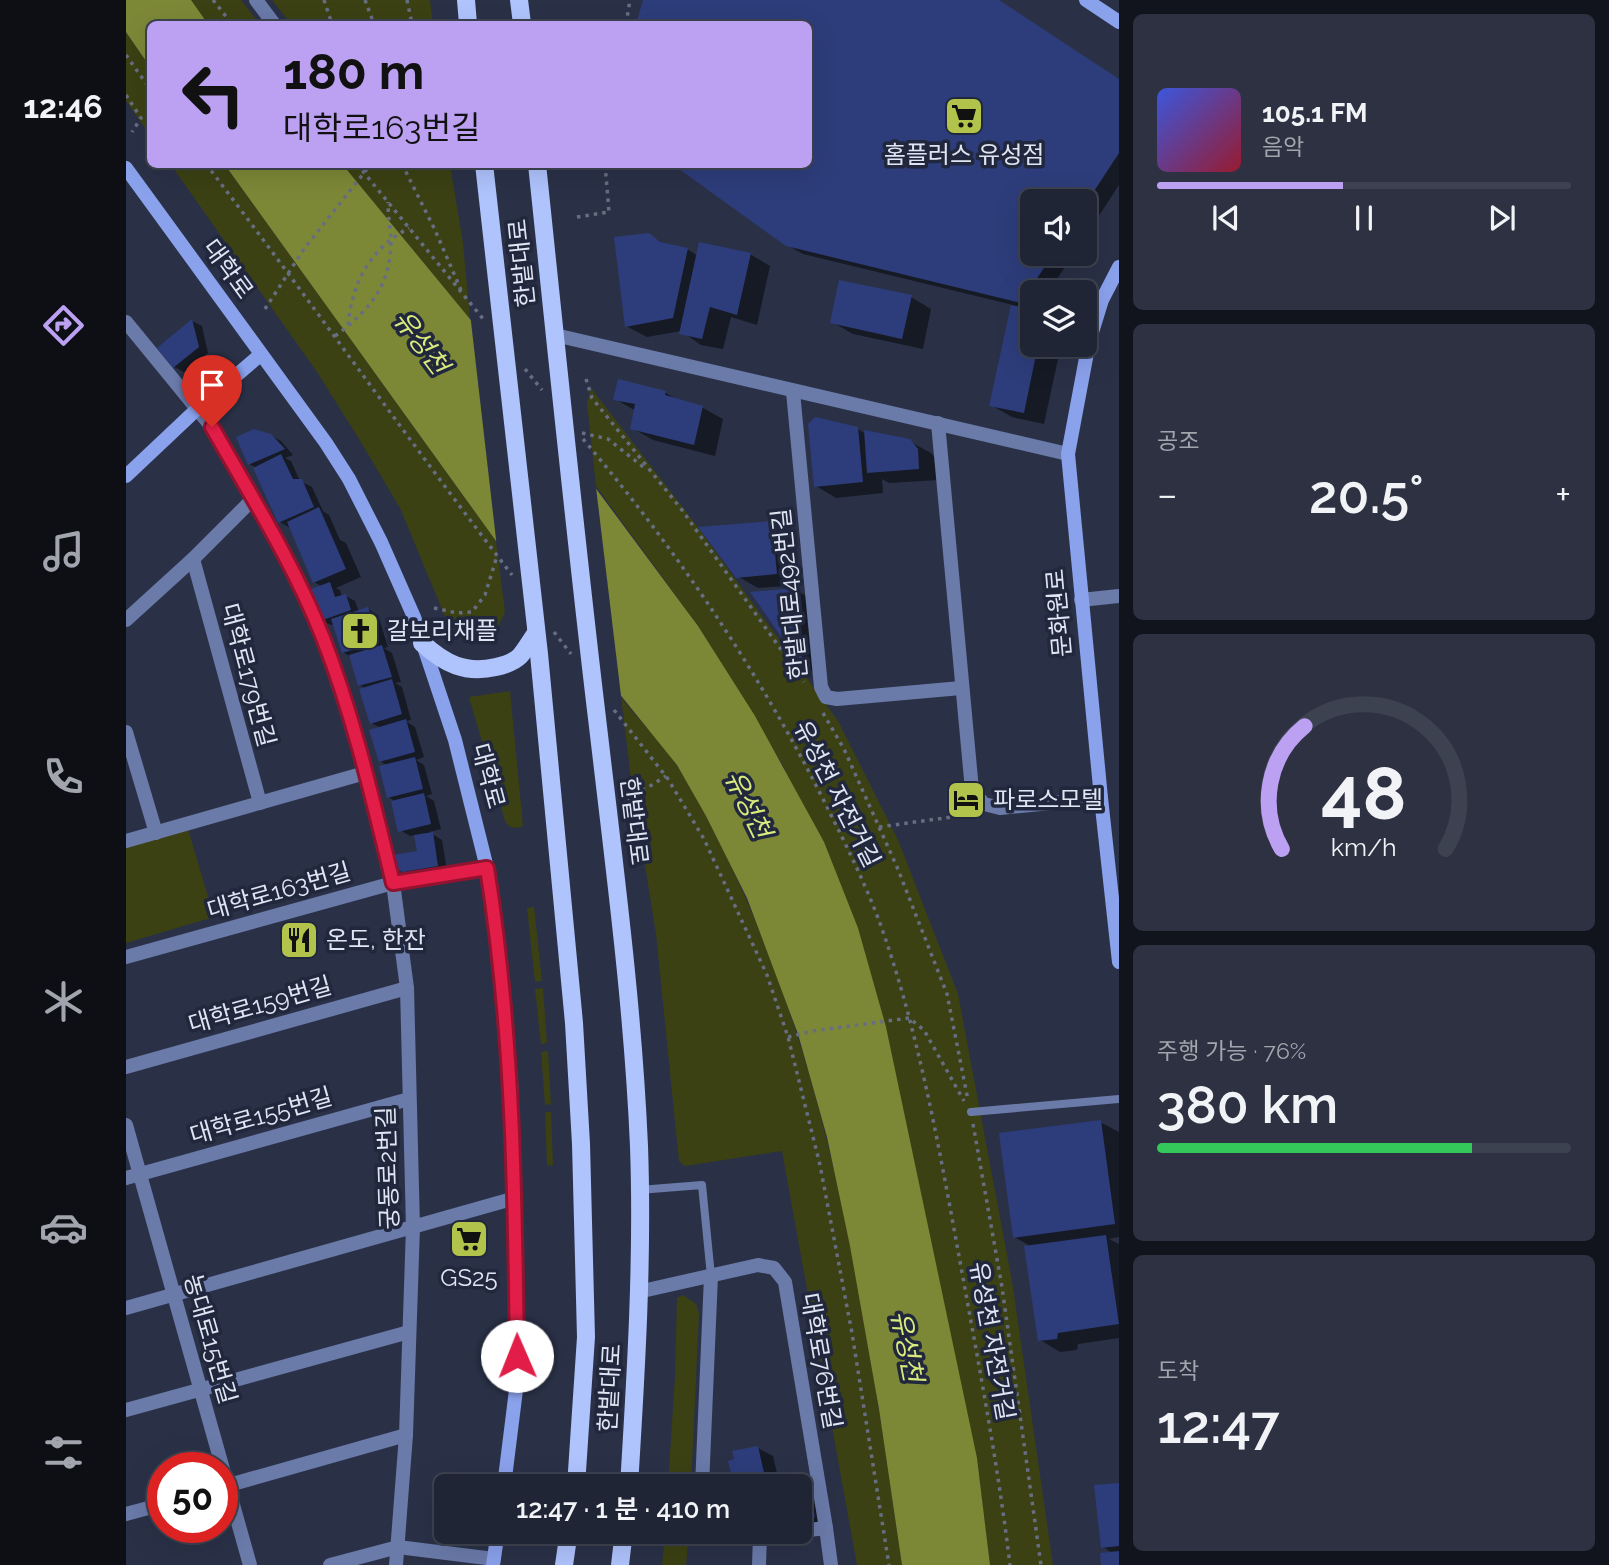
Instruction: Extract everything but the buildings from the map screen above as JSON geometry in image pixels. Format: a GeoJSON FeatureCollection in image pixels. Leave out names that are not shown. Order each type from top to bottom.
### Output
{"type":"FeatureCollection","features":[{"type":"Feature","properties":{"kind":"main road"},"geometry":{"type":"LineString","coordinates":[[466,0],[468,21]]}},
{"type":"Feature","properties":{"kind":"main road"},"geometry":{"type":"LineString","coordinates":[[519,0],[522,21]]}},
{"type":"Feature","properties":{"kind":"main road"},"geometry":{"type":"LineString","coordinates":[[1086,0],[1119,22]]}},
{"type":"Feature","properties":{"kind":"main road","name":"대학로"},"geometry":{"type":"LineString","coordinates":[[126,168],[326,443],[349,479],[381,542],[414,617],[455,740],[487,868],[501,970],[511,1081],[517,1382],[506,1474]]}},
{"type":"Feature","properties":{"kind":"main road","name":"한밭대로"},"geometry":{"type":"LineString","coordinates":[[485,168],[500,289],[574,1023],[581,1144],[586,1337],[577,1474]]}},
{"type":"Feature","properties":{"kind":"main road","name":"한밭대로"},"geometry":{"type":"LineString","coordinates":[[537,168],[599,735],[623,928],[634,1071],[639,1189],[638,1292],[630,1474]]}},
{"type":"Feature","properties":{"kind":"main road","name":"문화원로"},"geometry":{"type":"LineString","coordinates":[[1119,267],[1102,300],[1089,342],[1068,454],[1119,961]]}},
{"type":"Feature","properties":{"kind":"main road"},"geometry":{"type":"LineString","coordinates":[[126,476],[260,355]]}},
{"type":"Feature","properties":{"kind":"main road"},"geometry":{"type":"LineString","coordinates":[[422,643],[435,655],[456,666],[478,671],[506,665],[535,643]]}},
{"type":"Feature","properties":{"kind":"main road"},"geometry":{"type":"LineString","coordinates":[[494,1562],[496,1544]]}},
{"type":"Feature","properties":{"kind":"main road"},"geometry":{"type":"LineString","coordinates":[[564,1565],[567,1544]]}},
{"type":"Feature","properties":{"kind":"main road"},"geometry":{"type":"LineString","coordinates":[[620,1565],[622,1544]]}},
{"type":"Feature","properties":{"kind":"street"},"geometry":{"type":"LineString","coordinates":[[256,0],[272,21]]}},
{"type":"Feature","properties":{"kind":"street","name":"궁동로2번길"},"geometry":{"type":"LineString","coordinates":[[126,322],[212,427],[290,567],[323,639],[365,773],[393,883],[407,988],[413,1227],[406,1435],[396,1565]]}},
{"type":"Feature","properties":{"kind":"street"},"geometry":{"type":"LineString","coordinates":[[555,335],[1068,454]]}},
{"type":"Feature","properties":{"kind":"street","name":"한밭대로492번길"},"geometry":{"type":"LineString","coordinates":[[793,392],[821,687],[826,697],[837,699],[961,688]]}},
{"type":"Feature","properties":{"kind":"street"},"geometry":{"type":"LineString","coordinates":[[938,424],[972,790],[985,804],[1000,808],[1101,798]]}},
{"type":"Feature","properties":{"kind":"street"},"geometry":{"type":"LineString","coordinates":[[126,621],[253,499]]}},
{"type":"Feature","properties":{"kind":"street","name":"대학로179번길"},"geometry":{"type":"LineString","coordinates":[[193,559],[260,803]]}},
{"type":"Feature","properties":{"kind":"street"},"geometry":{"type":"LineString","coordinates":[[1081,600],[1119,596]]}},
{"type":"Feature","properties":{"kind":"street"},"geometry":{"type":"LineString","coordinates":[[126,732],[156,833]]}},
{"type":"Feature","properties":{"kind":"street"},"geometry":{"type":"LineString","coordinates":[[126,842],[365,773]]}},
{"type":"Feature","properties":{"kind":"street","name":"대학로163번길"},"geometry":{"type":"LineString","coordinates":[[126,957],[393,883],[487,868]]}},
{"type":"Feature","properties":{"kind":"street","name":"대학로159번길"},"geometry":{"type":"LineString","coordinates":[[126,1067],[407,988]]}},
{"type":"Feature","properties":{"kind":"street","name":"대학로155번길"},"geometry":{"type":"LineString","coordinates":[[133,1176],[409,1099]]}},
{"type":"Feature","properties":{"kind":"street","name":"농대로15번길"},"geometry":{"type":"LineString","coordinates":[[126,1125],[133,1176],[174,1294],[216,1452]]}},
{"type":"Feature","properties":{"kind":"street"},"geometry":{"type":"LineString","coordinates":[[126,1308],[515,1198]]}},
{"type":"Feature","properties":{"kind":"street","name":"대학로76번길"},"geometry":{"type":"LineString","coordinates":[[638,1292],[758,1265],[774,1268],[785,1282],[831,1565]]}},
{"type":"Feature","properties":{"kind":"street"},"geometry":{"type":"LineString","coordinates":[[703,1474],[711,1276]]}},
{"type":"Feature","properties":{"kind":"street"},"geometry":{"type":"LineString","coordinates":[[126,1410],[409,1332]]}},
{"type":"Feature","properties":{"kind":"street"},"geometry":{"type":"LineString","coordinates":[[238,1482],[406,1435]]}},
{"type":"Feature","properties":{"kind":"street"},"geometry":{"type":"LineString","coordinates":[[126,1514],[147,1508]]}},
{"type":"Feature","properties":{"kind":"street","name":"농대로15번길"},"geometry":{"type":"LineString","coordinates":[[238,1527],[250,1565]]}},
{"type":"Feature","properties":{"kind":"street"},"geometry":{"type":"LineString","coordinates":[[812,1530],[826,1528]]}},
{"type":"Feature","properties":{"kind":"street"},"geometry":{"type":"LineString","coordinates":[[759,1565],[760,1544]]}},
{"type":"Feature","properties":{"kind":"street"},"geometry":{"type":"LineString","coordinates":[[330,1565],[398,1546],[494,1562]]}},
{"type":"Feature","properties":{"kind":"lane"},"geometry":{"type":"LineString","coordinates":[[1097,299],[1102,300]]}},
{"type":"Feature","properties":{"kind":"lane"},"geometry":{"type":"LineString","coordinates":[[971,1112],[1119,1099]]}},
{"type":"Feature","properties":{"kind":"lane"},"geometry":{"type":"LineString","coordinates":[[639,1189],[702,1185],[711,1276]]}},
{"type":"Feature","properties":{"kind":"path"},"geometry":{"type":"LineString","coordinates":[[213,0],[230,21]]}},
{"type":"Feature","properties":{"kind":"path"},"geometry":{"type":"LineString","coordinates":[[324,0],[331,21]]}},
{"type":"Feature","properties":{"kind":"path"},"geometry":{"type":"LineString","coordinates":[[365,0],[373,21]]}},
{"type":"Feature","properties":{"kind":"path"},"geometry":{"type":"LineString","coordinates":[[407,0],[411,21]]}},
{"type":"Feature","properties":{"kind":"path"},"geometry":{"type":"LineString","coordinates":[[626,21],[630,0]]}},
{"type":"Feature","properties":{"kind":"path"},"geometry":{"type":"LineString","coordinates":[[126,55],[147,85]]}},
{"type":"Feature","properties":{"kind":"path"},"geometry":{"type":"LineString","coordinates":[[126,95],[141,118],[132,132]]}},
{"type":"Feature","properties":{"kind":"path"},"geometry":{"type":"LineString","coordinates":[[361,168],[490,327]]}},
{"type":"Feature","properties":{"kind":"path"},"geometry":{"type":"LineString","coordinates":[[265,309],[304,249],[368,168]]}},
{"type":"Feature","properties":{"kind":"path"},"geometry":{"type":"LineString","coordinates":[[404,168],[464,295]]}},
{"type":"Feature","properties":{"kind":"path"},"geometry":{"type":"LineString","coordinates":[[577,217],[609,212],[604,168]]}},
{"type":"Feature","properties":{"kind":"path"},"geometry":{"type":"LineString","coordinates":[[335,336],[348,326],[381,289],[389,267],[391,239],[388,202]]}},
{"type":"Feature","properties":{"kind":"path"},"geometry":{"type":"LineString","coordinates":[[348,326],[354,292],[364,269],[391,239],[409,228]]}},
{"type":"Feature","properties":{"kind":"path"},"geometry":{"type":"LineString","coordinates":[[525,369],[542,390]]}},
{"type":"Feature","properties":{"kind":"path"},"geometry":{"type":"LineString","coordinates":[[586,379],[592,398],[653,475],[806,684]]}},
{"type":"Feature","properties":{"kind":"path","name":"유성천 자전거길"},"geometry":{"type":"LineString","coordinates":[[653,475],[608,439],[577,432],[618,481],[689,577],[752,671],[791,738],[848,848],[876,914],[909,1018],[943,1167],[1001,1490],[1010,1565]]}},
{"type":"Feature","properties":{"kind":"path"},"geometry":{"type":"LineString","coordinates":[[434,608],[472,612],[485,596],[497,556]]}},
{"type":"Feature","properties":{"kind":"path"},"geometry":{"type":"LineString","coordinates":[[817,704],[844,748],[947,994],[1002,1287],[1041,1565]]}},
{"type":"Feature","properties":{"kind":"path"},"geometry":{"type":"LineString","coordinates":[[628,800],[666,776]]}},
{"type":"Feature","properties":{"kind":"path"},"geometry":{"type":"LineString","coordinates":[[879,827],[966,815],[985,804]]}},
{"type":"Feature","properties":{"kind":"path"},"geometry":{"type":"LineString","coordinates":[[788,1037],[909,1018],[924,1030],[971,1112]]}},
{"type":"Feature","properties":{"kind":"shaded area"},"geometry":{"type":"Polygon","coordinates":[[[191,0],[241,0],[258,21],[206,21],[191,0]]]}},
{"type":"Feature","properties":{"kind":"shaded area"},"geometry":{"type":"Polygon","coordinates":[[[272,0],[430,0],[433,21],[289,21],[272,0]]]}},
{"type":"Feature","properties":{"kind":"shaded area"},"geometry":{"type":"Polygon","coordinates":[[[126,32],[147,63],[147,131],[126,101],[126,32]]]}},
{"type":"Feature","properties":{"kind":"shaded area"},"geometry":{"type":"Polygon","coordinates":[[[173,168],[227,168],[496,541],[505,612],[493,637],[471,642],[451,631],[400,508],[317,372],[173,168]]]}},
{"type":"Feature","properties":{"kind":"shaded area"},"geometry":{"type":"Polygon","coordinates":[[[345,168],[450,168],[463,243],[470,319],[345,168]]]}},
{"type":"Feature","properties":{"kind":"shaded area"},"geometry":{"type":"Polygon","coordinates":[[[591,388],[694,522],[838,721],[898,840],[958,994],[1012,1281],[1053,1565],[990,1565],[977,1458],[784,767],[698,626],[596,486],[587,403],[591,388]]]}},
{"type":"Feature","properties":{"kind":"shaded area"},"geometry":{"type":"Polygon","coordinates":[[[510,691],[523,826],[515,828],[505,821],[469,697],[510,691]]]}},
{"type":"Feature","properties":{"kind":"shaded area"},"geometry":{"type":"Polygon","coordinates":[[[621,697],[672,758],[704,813],[765,944],[795,1029],[821,1117],[860,1295],[902,1565],[857,1565],[782,1151],[685,1166],[679,1161],[656,934],[621,697]]]}},
{"type":"Feature","properties":{"kind":"shaded area"},"geometry":{"type":"Polygon","coordinates":[[[188,829],[214,917],[126,943],[126,847],[188,829]]]}},
{"type":"Feature","properties":{"kind":"shaded area"},"geometry":{"type":"Polygon","coordinates":[[[534,907],[542,981],[535,982],[527,908],[534,907]]]}},
{"type":"Feature","properties":{"kind":"shaded area"},"geometry":{"type":"Polygon","coordinates":[[[543,988],[547,1043],[541,1044],[535,989],[543,988]]]}},
{"type":"Feature","properties":{"kind":"shaded area"},"geometry":{"type":"Polygon","coordinates":[[[548,1051],[551,1104],[545,1105],[541,1052],[548,1051]]]}},
{"type":"Feature","properties":{"kind":"shaded area"},"geometry":{"type":"Polygon","coordinates":[[[545,1112],[551,1112],[553,1165],[547,1166],[545,1112]]]}},
{"type":"Feature","properties":{"kind":"shaded area"},"geometry":{"type":"Polygon","coordinates":[[[683,1295],[696,1304],[699,1313],[692,1474],[669,1474],[677,1298],[683,1295]]]}},
{"type":"Feature","properties":{"kind":"shaded area"},"geometry":{"type":"Polygon","coordinates":[[[664,1544],[688,1544],[686,1565],[662,1565],[664,1544]]]}},
{"type":"Feature","properties":{"kind":"water"},"geometry":{"type":"Polygon","coordinates":[[[126,0],[191,0],[206,21],[147,21],[147,63],[126,32],[126,0]]]}},
{"type":"Feature","properties":{"kind":"water","name":"유성천"},"geometry":{"type":"Polygon","coordinates":[[[227,168],[345,168],[470,319],[698,626],[755,716],[824,842],[858,928],[886,1027],[977,1458],[990,1565],[902,1565],[879,1409],[850,1246],[827,1137],[798,1034],[747,898],[677,765],[496,541],[227,168]]]}},
{"type":"Feature","properties":{"kind":"pier"},"geometry":{"type":"Polygon","coordinates":[[[470,313],[595,479],[622,704],[497,548],[470,313]]]}},
{"type":"Feature","properties":{"kind":"place","name":"홈플러스 유성점"},"geometry":{"type":"Point","coordinates":[964,116]}},
{"type":"Feature","properties":{"kind":"place","name":"갈보리채플"},"geometry":{"type":"Point","coordinates":[360,631]}},
{"type":"Feature","properties":{"kind":"place","name":"파로스모텔"},"geometry":{"type":"Point","coordinates":[966,800]}},
{"type":"Feature","properties":{"kind":"place","name":"온도, 한잔"},"geometry":{"type":"Point","coordinates":[299,940]}},
{"type":"Feature","properties":{"kind":"place","name":"GS25"},"geometry":{"type":"Point","coordinates":[469,1239]}},
{"type":"Feature","properties":{"kind":"route"},"geometry":{"type":"LineString","coordinates":[[212,427],[290,567],[323,639],[353,730],[393,883],[487,868],[496,929],[511,1081],[517,1356]]}}]}
